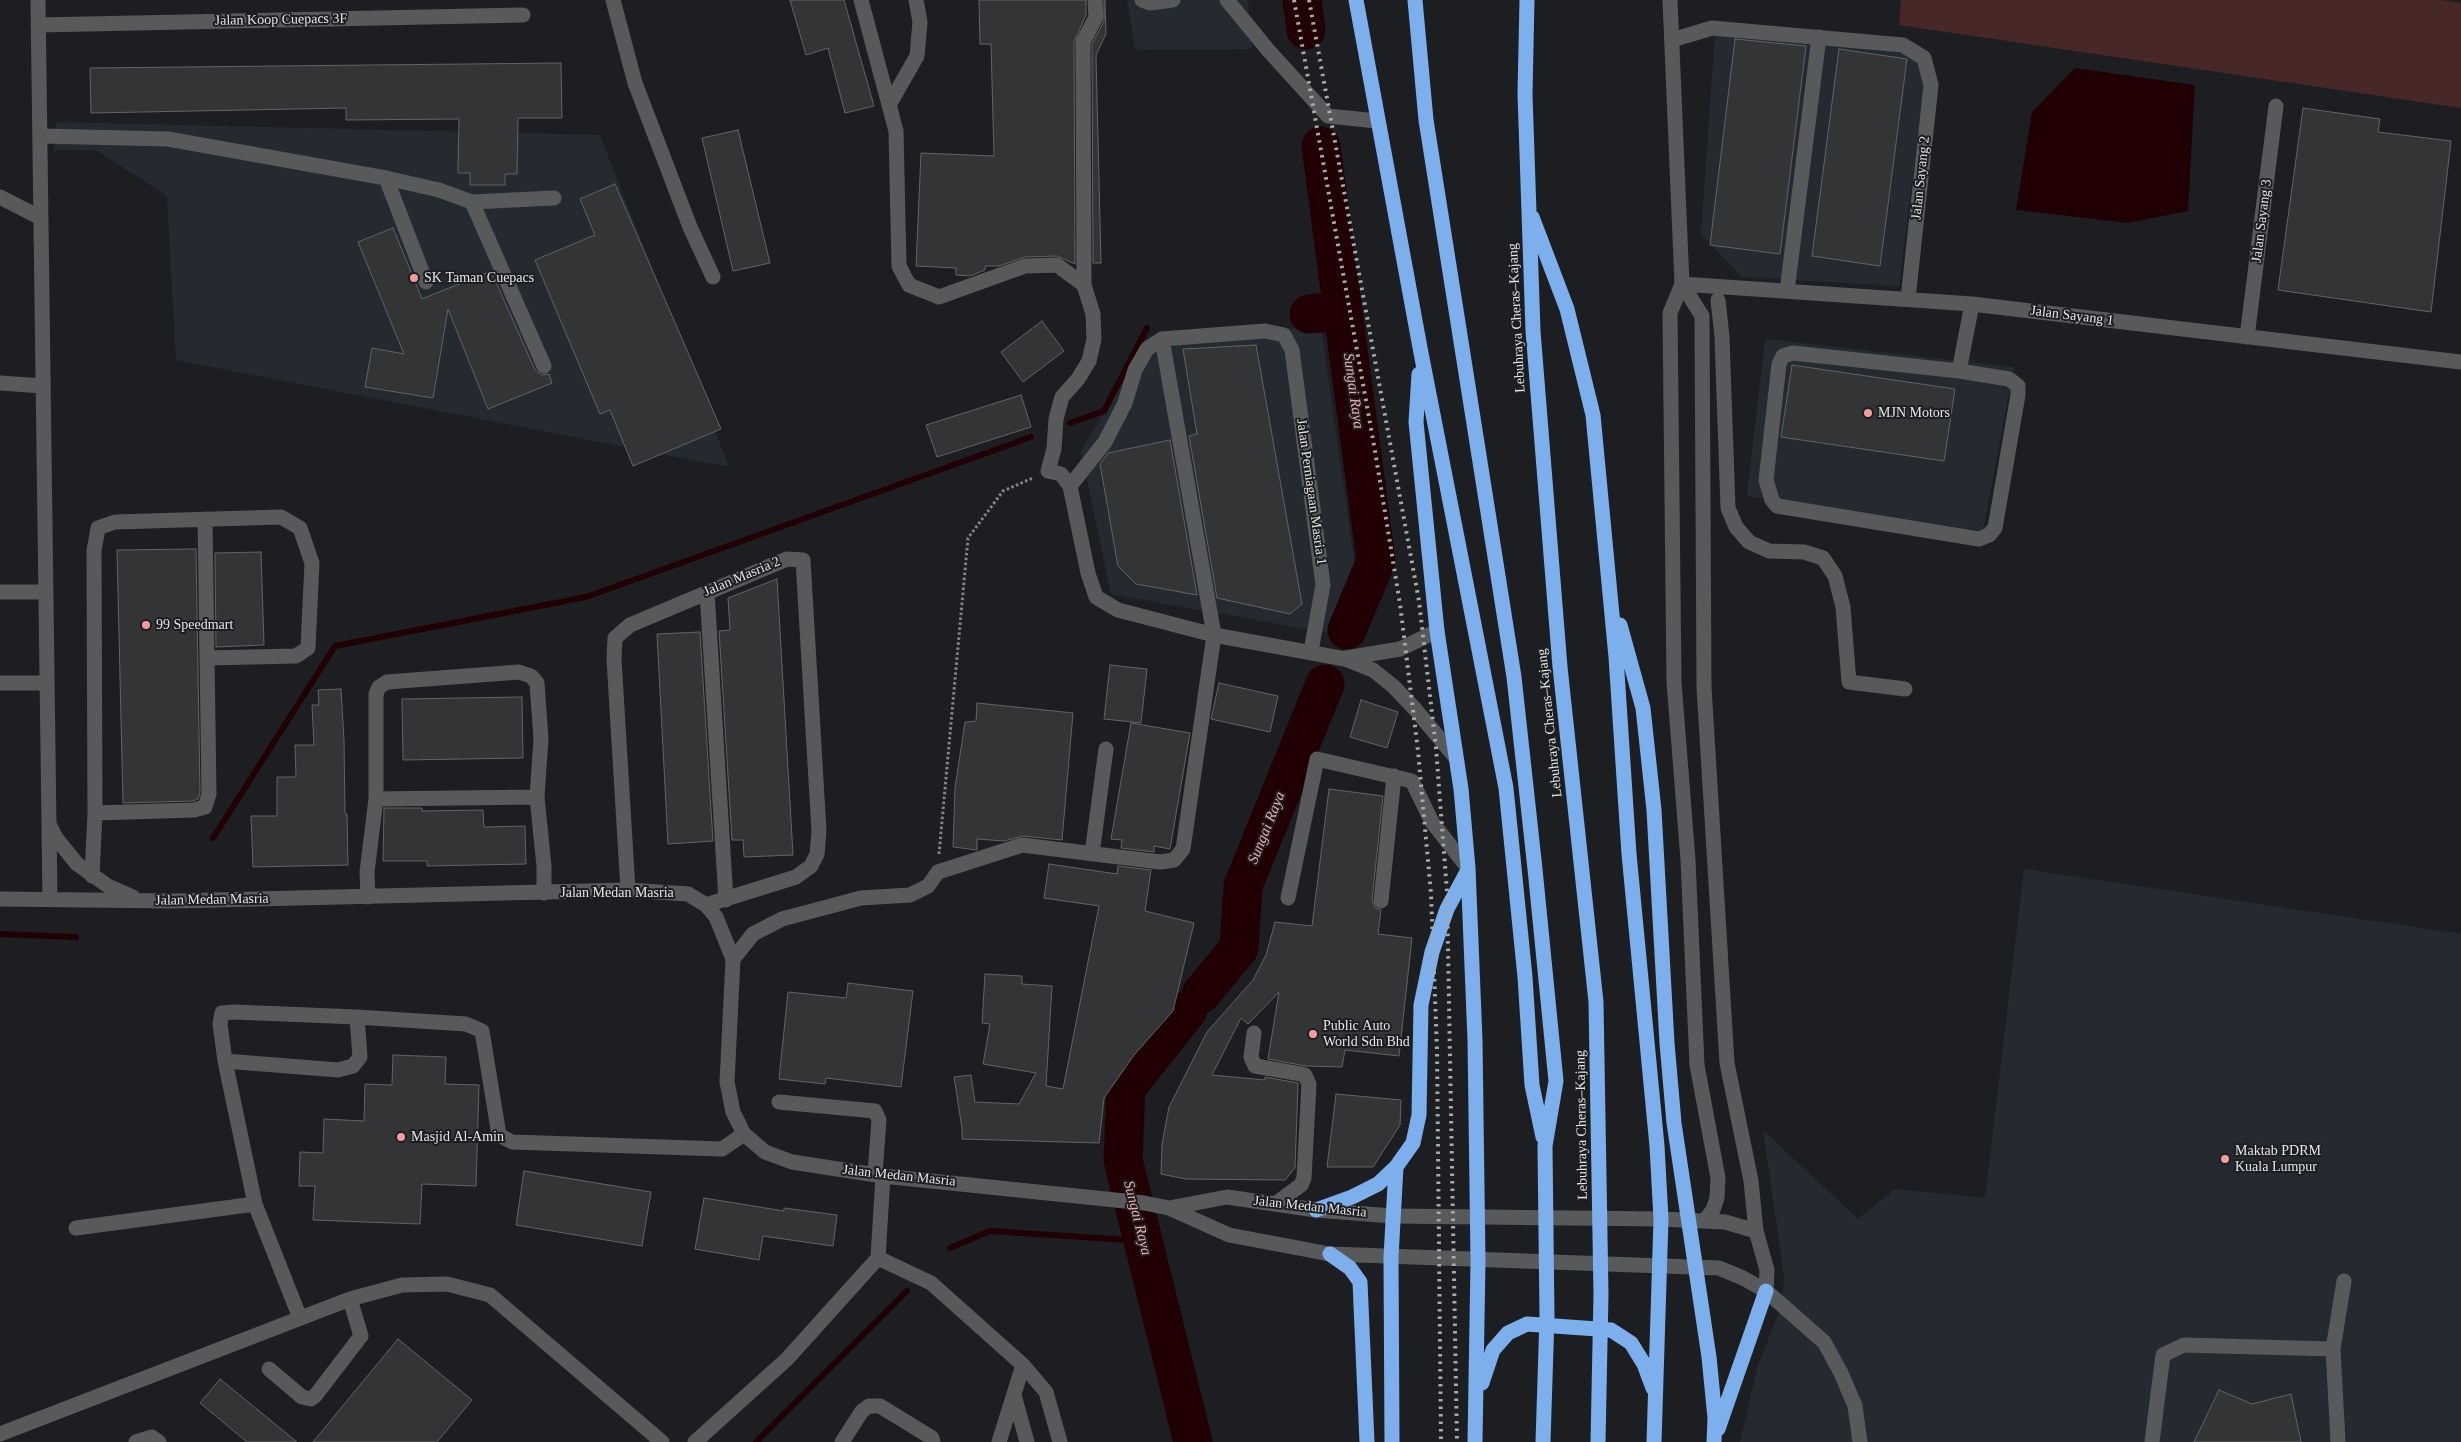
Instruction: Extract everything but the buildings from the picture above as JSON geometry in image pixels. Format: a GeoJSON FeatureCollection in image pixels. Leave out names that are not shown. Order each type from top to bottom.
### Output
{"type":"FeatureCollection","features":[{"type":"Feature","properties":{"kind":"highway"},"geometry":{"type":"LineString","coordinates":[[1356,0],[1421,353],[1506,788],[1525,977],[1532,1085],[1545,1146]]}},
{"type":"Feature","properties":{"kind":"highway"},"geometry":{"type":"LineString","coordinates":[[1416,0],[1426,120],[1516,696],[1556,1081],[1545,1146],[1547,1317],[1543,1442]]}},
{"type":"Feature","properties":{"kind":"highway","name":"Lebuhraya Cheras–Kajang"},"geometry":{"type":"LineString","coordinates":[[1527,0],[1525,94],[1527,204],[1533,331],[1560,657],[1596,1002],[1601,1294],[1598,1442]]}},
{"type":"Feature","properties":{"kind":"highway"},"geometry":{"type":"LineString","coordinates":[[1527,204],[1567,309],[1593,415],[1610,588],[1628,854],[1657,1146],[1661,1219],[1654,1442]]}},
{"type":"Feature","properties":{"kind":"highway"},"geometry":{"type":"LineString","coordinates":[[1421,353],[1416,422],[1437,631],[1456,758],[1468,868],[1475,1040],[1478,1261],[1476,1442]]}},
{"type":"Feature","properties":{"kind":"highway"},"geometry":{"type":"LineString","coordinates":[[1610,588],[1643,708],[1654,810],[1667,1043],[1674,1114],[1709,1357],[1715,1418],[1714,1442]]}},
{"type":"Feature","properties":{"kind":"highway"},"geometry":{"type":"LineString","coordinates":[[1316,1210],[1352,1197],[1378,1184],[1396,1167],[1413,1143],[1419,1115],[1420,1005],[1432,952],[1447,909],[1468,868]]}},
{"type":"Feature","properties":{"kind":"highway"},"geometry":{"type":"LineString","coordinates":[[1392,1442],[1390,1257],[1396,1167]]}},
{"type":"Feature","properties":{"kind":"highway"},"geometry":{"type":"LineString","coordinates":[[1330,1254],[1350,1268],[1360,1282],[1366,1438]]}},
{"type":"Feature","properties":{"kind":"highway"},"geometry":{"type":"LineString","coordinates":[[1714,1442],[1766,1291]]}},
{"type":"Feature","properties":{"kind":"highway"},"geometry":{"type":"LineString","coordinates":[[1477,1397],[1493,1350],[1508,1333],[1527,1324],[1611,1330],[1631,1343],[1644,1364],[1656,1396]]}},
{"type":"Feature","properties":{"kind":"street"},"geometry":{"type":"LineString","coordinates":[[38,0],[50,900]]}},
{"type":"Feature","properties":{"kind":"street"},"geometry":{"type":"LineString","coordinates":[[612,0],[635,83],[690,228],[713,277]]}},
{"type":"Feature","properties":{"kind":"street"},"geometry":{"type":"LineString","coordinates":[[861,0],[896,131],[899,266],[909,285],[939,297],[1026,266],[1057,265],[1084,285]]}},
{"type":"Feature","properties":{"kind":"street"},"geometry":{"type":"LineString","coordinates":[[889,105],[917,56],[920,22],[916,0]]}},
{"type":"Feature","properties":{"kind":"street"},"geometry":{"type":"LineString","coordinates":[[1095,0],[1096,17],[1083,42],[1084,285],[1093,314],[1094,339],[1089,361],[1078,379],[1062,397],[1056,419],[1054,449],[1048,471],[1061,474],[1070,486],[1088,573],[1096,597],[1118,610],[1214,635],[1311,651],[1344,659],[1373,670],[1393,686],[1456,758]]}},
{"type":"Feature","properties":{"kind":"street"},"geometry":{"type":"LineString","coordinates":[[1142,0],[1150,2],[1173,0]]}},
{"type":"Feature","properties":{"kind":"street"},"geometry":{"type":"LineString","coordinates":[[1227,0],[1268,50],[1328,116],[1377,121]]}},
{"type":"Feature","properties":{"kind":"street"},"geometry":{"type":"LineString","coordinates":[[1670,0],[1682,284],[1670,313],[1674,682],[1688,860],[1697,1065],[1718,1178],[1717,1198],[1713,1210],[1704,1221]]}},
{"type":"Feature","properties":{"kind":"street","name":"Jalan Koop Cuepacs 3F"},"geometry":{"type":"LineString","coordinates":[[38,25],[523,15]]}},
{"type":"Feature","properties":{"kind":"street"},"geometry":{"type":"LineString","coordinates":[[1672,40],[1712,28],[1819,37],[1787,291]]}},
{"type":"Feature","properties":{"kind":"street","name":"Jalan Sayang 2"},"geometry":{"type":"LineString","coordinates":[[1819,37],[1902,45],[1924,58],[1932,85],[1908,299]]}},
{"type":"Feature","properties":{"kind":"street","name":"Jalan Sayang 3"},"geometry":{"type":"LineString","coordinates":[[2247,337],[2276,106]]}},
{"type":"Feature","properties":{"kind":"street"},"geometry":{"type":"LineString","coordinates":[[40,136],[168,138],[386,178],[439,190],[472,202],[554,198]]}},
{"type":"Feature","properties":{"kind":"street"},"geometry":{"type":"LineString","coordinates":[[386,178],[426,282]]}},
{"type":"Feature","properties":{"kind":"street"},"geometry":{"type":"LineString","coordinates":[[0,197],[41,218]]}},
{"type":"Feature","properties":{"kind":"street"},"geometry":{"type":"LineString","coordinates":[[472,202],[544,366]]}},
{"type":"Feature","properties":{"kind":"street"},"geometry":{"type":"LineString","coordinates":[[1682,284],[1702,316],[1704,687],[1727,1063],[1751,1181],[1756,1231],[1767,1270],[1766,1291]]}},
{"type":"Feature","properties":{"kind":"street","name":"Jalan Sayang 1"},"geometry":{"type":"LineString","coordinates":[[1682,284],[1972,304],[2461,362]]}},
{"type":"Feature","properties":{"kind":"street"},"geometry":{"type":"LineString","coordinates":[[1702,316],[1728,291],[1749,288]]}},
{"type":"Feature","properties":{"kind":"street"},"geometry":{"type":"LineString","coordinates":[[1718,300],[1722,337],[1728,508],[1736,527],[1749,542],[1768,551],[1804,552],[1823,558],[1835,576],[1843,607],[1849,682],[1905,690]]}},
{"type":"Feature","properties":{"kind":"street"},"geometry":{"type":"LineString","coordinates":[[1959,371],[1972,304]]}},
{"type":"Feature","properties":{"kind":"street","name":"Jalan Perniagaan Masria 1"},"geometry":{"type":"LineString","coordinates":[[1162,340],[1265,331],[1284,335],[1292,350],[1323,585],[1311,651]]}},
{"type":"Feature","properties":{"kind":"street"},"geometry":{"type":"LineString","coordinates":[[732,959],[753,934],[782,919],[861,898],[910,895],[928,886],[938,872],[1022,845],[1160,862],[1174,860],[1182,849],[1214,635],[1162,340],[1147,349],[1135,370],[1125,402],[1105,442],[1070,486]]}},
{"type":"Feature","properties":{"kind":"street"},"geometry":{"type":"LineString","coordinates":[[1793,353],[1959,371],[2008,379],[2018,386],[1995,528],[1989,535],[1979,539],[1777,506],[1772,500],[1766,480],[1779,364],[1783,356],[1793,353]]}},
{"type":"Feature","properties":{"kind":"street"},"geometry":{"type":"LineString","coordinates":[[0,383],[43,386]]}},
{"type":"Feature","properties":{"kind":"street"},"geometry":{"type":"LineString","coordinates":[[92,876],[95,813],[94,551],[98,528],[115,522],[281,517],[300,528],[312,563],[308,648],[296,656],[207,658]]}},
{"type":"Feature","properties":{"kind":"street"},"geometry":{"type":"LineString","coordinates":[[95,813],[194,810],[205,807],[209,794],[205,519]]}},
{"type":"Feature","properties":{"kind":"street","name":"Jalan Masria 2"},"geometry":{"type":"LineString","coordinates":[[628,890],[614,658],[615,638],[630,625],[787,559],[803,560],[819,831],[817,854],[811,866],[796,877],[706,905]]}},
{"type":"Feature","properties":{"kind":"street"},"geometry":{"type":"LineString","coordinates":[[0,592],[46,592]]}},
{"type":"Feature","properties":{"kind":"street"},"geometry":{"type":"LineString","coordinates":[[708,592],[726,900]]}},
{"type":"Feature","properties":{"kind":"street"},"geometry":{"type":"LineString","coordinates":[[1344,659],[1400,649],[1437,631]]}},
{"type":"Feature","properties":{"kind":"street"},"geometry":{"type":"LineString","coordinates":[[368,897],[367,872],[376,798],[376,694],[379,687],[386,682],[519,672],[531,676],[537,683],[541,738],[536,797],[544,866],[544,893]]}},
{"type":"Feature","properties":{"kind":"street"},"geometry":{"type":"LineString","coordinates":[[0,683],[47,683]]}},
{"type":"Feature","properties":{"kind":"street"},"geometry":{"type":"LineString","coordinates":[[1092,854],[1106,749]]}},
{"type":"Feature","properties":{"kind":"street"},"geometry":{"type":"LineString","coordinates":[[1288,898],[1316,760],[1412,781],[1432,822],[1468,868]]}},
{"type":"Feature","properties":{"kind":"street"},"geometry":{"type":"LineString","coordinates":[[1381,901],[1394,776]]}},
{"type":"Feature","properties":{"kind":"street"},"geometry":{"type":"LineString","coordinates":[[376,798],[536,797]]}},
{"type":"Feature","properties":{"kind":"street"},"geometry":{"type":"LineString","coordinates":[[50,825],[64,850],[92,876],[125,894],[143,900]]}},
{"type":"Feature","properties":{"kind":"street","name":"Jalan Medan Masria"},"geometry":{"type":"LineString","coordinates":[[0,899],[143,900],[368,897],[628,890],[688,894],[706,905],[716,916],[732,959],[727,1082],[733,1112],[744,1134],[765,1152],[792,1162],[879,1175],[1144,1203],[1169,1208],[1228,1235],[1330,1254],[1478,1261],[1719,1268],[1743,1278],[1766,1291],[1824,1342],[1841,1373],[1855,1406],[1860,1442]]}},
{"type":"Feature","properties":{"kind":"street"},"geometry":{"type":"LineString","coordinates":[[300,1318],[255,1204],[225,1062],[220,1024],[222,1013],[357,1017],[466,1024],[482,1031],[499,1135],[512,1142],[722,1150],[744,1134]]}},
{"type":"Feature","properties":{"kind":"street"},"geometry":{"type":"LineString","coordinates":[[225,1062],[338,1070],[353,1066],[360,1057],[357,1017]]}},
{"type":"Feature","properties":{"kind":"street"},"geometry":{"type":"LineString","coordinates":[[1254,1033],[1251,1057],[1255,1066],[1301,1074],[1305,1076],[1309,1084],[1304,1178],[1300,1185],[1275,1204]]}},
{"type":"Feature","properties":{"kind":"street"},"geometry":{"type":"LineString","coordinates":[[695,1442],[787,1359],[878,1258],[879,1120],[875,1111],[779,1102]]}},
{"type":"Feature","properties":{"kind":"street","name":"Jalan Medan Masria"},"geometry":{"type":"LineString","coordinates":[[1169,1208],[1227,1197],[1316,1210],[1392,1216],[1661,1219],[1725,1222],[1756,1231]]}},
{"type":"Feature","properties":{"kind":"street"},"geometry":{"type":"LineString","coordinates":[[76,1228],[255,1204]]}},
{"type":"Feature","properties":{"kind":"street"},"geometry":{"type":"LineString","coordinates":[[878,1258],[931,1284],[1023,1365],[1046,1392],[1060,1442]]}},
{"type":"Feature","properties":{"kind":"street"},"geometry":{"type":"LineString","coordinates":[[2338,1442],[2333,1349],[2344,1281]]}},
{"type":"Feature","properties":{"kind":"street"},"geometry":{"type":"LineString","coordinates":[[0,1434],[350,1298],[402,1285],[448,1284],[490,1295],[662,1442]]}},
{"type":"Feature","properties":{"kind":"street"},"geometry":{"type":"LineString","coordinates":[[268,1369],[302,1398],[311,1399],[315,1396],[361,1336],[350,1298]]}},
{"type":"Feature","properties":{"kind":"street"},"geometry":{"type":"LineString","coordinates":[[2152,1442],[2163,1354],[2184,1345],[2333,1349]]}},
{"type":"Feature","properties":{"kind":"street"},"geometry":{"type":"LineString","coordinates":[[999,1442],[1023,1365]]}},
{"type":"Feature","properties":{"kind":"street"},"geometry":{"type":"LineString","coordinates":[[1014,1395],[1027,1442]]}},
{"type":"Feature","properties":{"kind":"street"},"geometry":{"type":"LineString","coordinates":[[842,1442],[862,1411],[869,1406],[880,1406],[932,1438],[933,1442]]}},
{"type":"Feature","properties":{"kind":"street"},"geometry":{"type":"LineString","coordinates":[[136,1442],[152,1437],[159,1442]]}},
{"type":"Feature","properties":{"kind":"path"},"geometry":{"type":"LineString","coordinates":[[938,872],[968,538],[1003,491],[1048,471]]}},
{"type":"Feature","properties":{"kind":"shaded area"},"geometry":{"type":"Polygon","coordinates":[[[1127,0],[1248,0],[1252,49],[1135,50],[1127,0]]]}},
{"type":"Feature","properties":{"kind":"shaded area"},"geometry":{"type":"Polygon","coordinates":[[[1901,0],[2442,0],[2461,3],[2461,108],[1899,25],[1901,0]]]}},
{"type":"Feature","properties":{"kind":"shaded area"},"geometry":{"type":"Polygon","coordinates":[[[1715,33],[1901,51],[1918,60],[1924,86],[1899,286],[1742,277],[1701,234],[1715,33]]]}},
{"type":"Feature","properties":{"kind":"shaded area"},"geometry":{"type":"Polygon","coordinates":[[[2075,68],[2195,85],[2188,211],[2128,223],[2016,210],[2032,112],[2075,68]]]}},
{"type":"Feature","properties":{"kind":"shaded area","name":"SK Taman Cuepacs"},"geometry":{"type":"Polygon","coordinates":[[[56,122],[600,135],[729,467],[176,360],[167,196],[96,150],[54,150],[56,122]]]}},
{"type":"Feature","properties":{"kind":"shaded area"},"geometry":{"type":"Polygon","coordinates":[[[1321,327],[1356,574],[1335,634],[1111,594],[1081,451],[1150,336],[1321,327]]]}},
{"type":"Feature","properties":{"kind":"shaded area"},"geometry":{"type":"Polygon","coordinates":[[[1765,339],[2014,367],[1983,531],[1747,496],[1765,339]]]}},
{"type":"Feature","properties":{"kind":"shaded area","name":"Maktab PDRM Kuala Lumpur"},"geometry":{"type":"Polygon","coordinates":[[[2024,869],[2461,934],[2461,1442],[1740,1442],[1758,1365],[1782,1305],[1784,1276],[1763,1130],[1858,1219],[1895,1189],[1985,1198],[2024,869]]]}},
{"type":"Feature","properties":{"kind":"waterway","name":"Sungai Raya"},"geometry":{"type":"LineString","coordinates":[[1302,0],[1306,30]]}},
{"type":"Feature","properties":{"kind":"waterway","name":"Sungai Raya"},"geometry":{"type":"LineString","coordinates":[[1321,146],[1376,561],[1347,630]]}},
{"type":"Feature","properties":{"kind":"waterway"},"geometry":{"type":"LineString","coordinates":[[1309,314],[1343,311]]}},
{"type":"Feature","properties":{"kind":"waterway"},"geometry":{"type":"LineString","coordinates":[[1070,423],[1104,411],[1147,328]]}},
{"type":"Feature","properties":{"kind":"waterway"},"geometry":{"type":"LineString","coordinates":[[213,838],[335,646],[586,597],[1031,437]]}},
{"type":"Feature","properties":{"kind":"waterway","name":"Sungai Raya"},"geometry":{"type":"LineString","coordinates":[[1201,994],[1239,948],[1243,886],[1325,684]]}},
{"type":"Feature","properties":{"kind":"waterway"},"geometry":{"type":"LineString","coordinates":[[0,934],[76,937]]}},
{"type":"Feature","properties":{"kind":"waterway","name":"Sungai Raya"},"geometry":{"type":"LineString","coordinates":[[1188,1010],[1126,1088],[1123,1160],[1193,1442]]}},
{"type":"Feature","properties":{"kind":"waterway"},"geometry":{"type":"LineString","coordinates":[[950,1248],[990,1231],[1143,1241]]}},
{"type":"Feature","properties":{"kind":"waterway"},"geometry":{"type":"LineString","coordinates":[[756,1442],[907,1291]]}},
{"type":"Feature","properties":{"kind":"railway"},"geometry":{"type":"LineString","coordinates":[[1294,0],[1375,451],[1400,604],[1418,751],[1431,894],[1437,1050],[1441,1442]]}},
{"type":"Feature","properties":{"kind":"railway"},"geometry":{"type":"LineString","coordinates":[[1309,0],[1419,601],[1436,748],[1447,892],[1457,1442]]}},
{"type":"Feature","properties":{"kind":"place","name":"SK Taman Cuepacs"},"geometry":{"type":"Point","coordinates":[414,278]}},
{"type":"Feature","properties":{"kind":"place","name":"MJN Motors"},"geometry":{"type":"Point","coordinates":[1868,413]}},
{"type":"Feature","properties":{"kind":"place","name":"99 Speedmart"},"geometry":{"type":"Point","coordinates":[146,625]}},
{"type":"Feature","properties":{"kind":"place","name":"Public Auto World Sdn Bhd"},"geometry":{"type":"Point","coordinates":[1313,1034]}},
{"type":"Feature","properties":{"kind":"place","name":"Masjid Al-Amin"},"geometry":{"type":"Point","coordinates":[401,1137]}},
{"type":"Feature","properties":{"kind":"place","name":"Maktab PDRM Kuala Lumpur"},"geometry":{"type":"Point","coordinates":[2225,1159]}}]}
